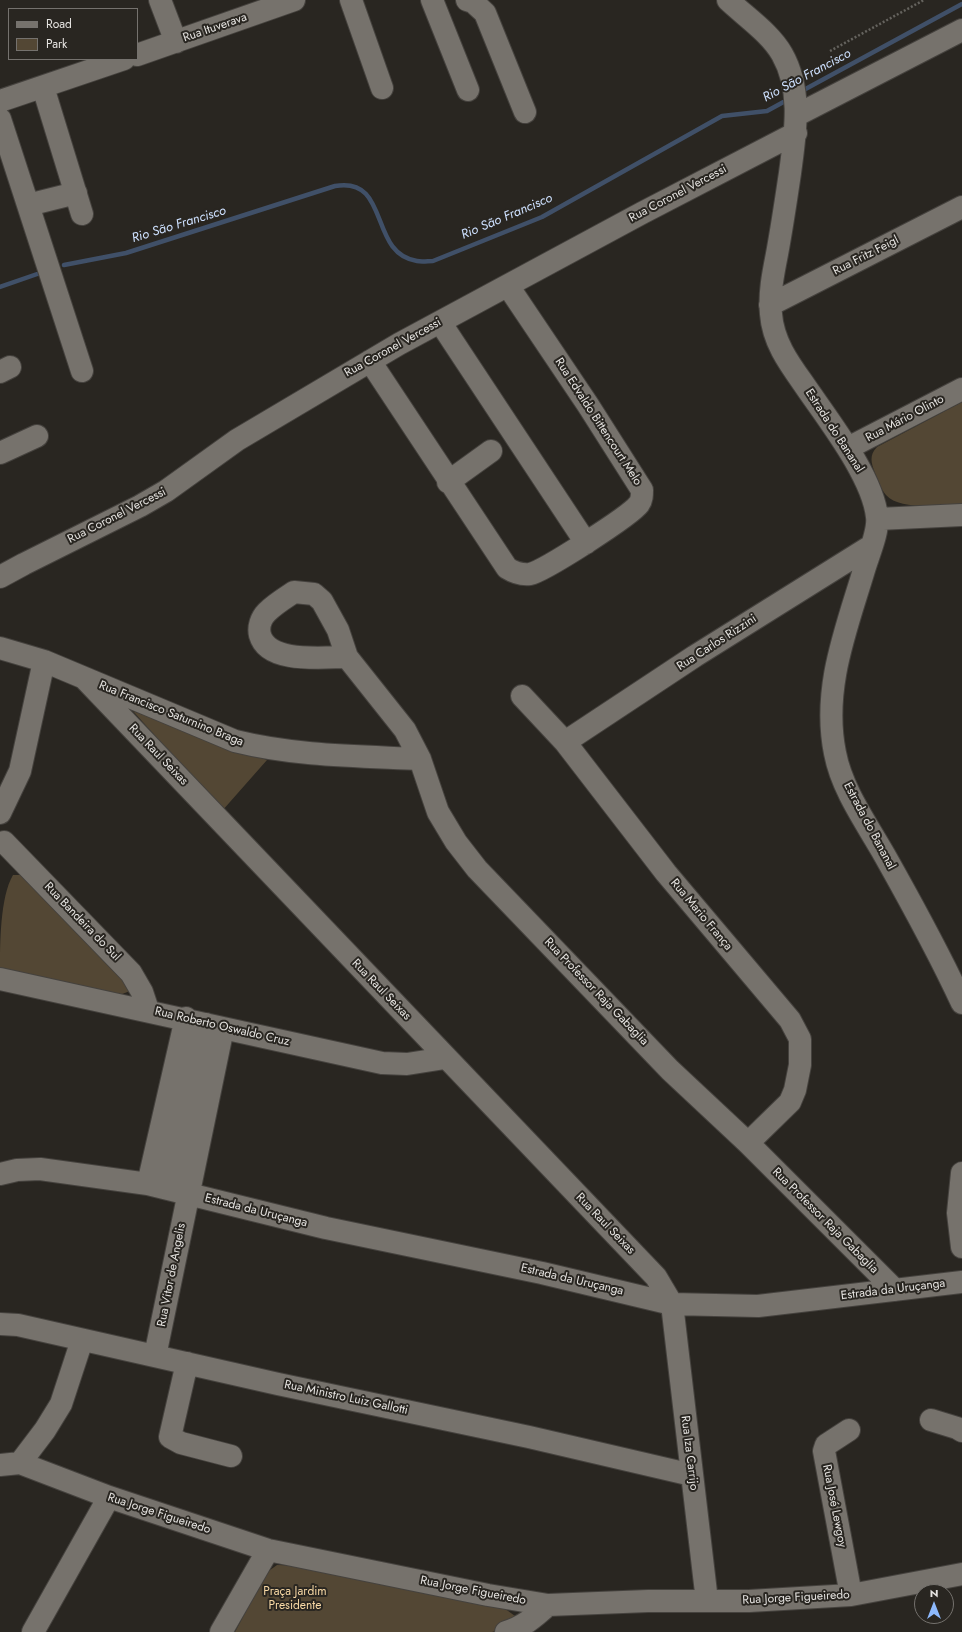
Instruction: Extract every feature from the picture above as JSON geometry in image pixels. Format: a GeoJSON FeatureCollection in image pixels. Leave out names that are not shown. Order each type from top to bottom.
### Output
{"type":"FeatureCollection","features":[{"type":"Feature","properties":{"kind":"street"},"geometry":{"type":"LineString","coordinates":[[160,0],[176,42]]}},
{"type":"Feature","properties":{"kind":"street","name":"Rua Ituverava"},"geometry":{"type":"LineString","coordinates":[[138,55],[294,0]]}},
{"type":"Feature","properties":{"kind":"street"},"geometry":{"type":"LineString","coordinates":[[351,0],[382,88]]}},
{"type":"Feature","properties":{"kind":"street"},"geometry":{"type":"LineString","coordinates":[[432,0],[468,90]]}},
{"type":"Feature","properties":{"kind":"street"},"geometry":{"type":"LineString","coordinates":[[467,0],[485,13],[525,112]]}},
{"type":"Feature","properties":{"kind":"street","name":"Estrada do Bananal"},"geometry":{"type":"LineString","coordinates":[[728,0],[770,38],[778,48],[789,69],[794,85],[796,119],[785,211],[770,292],[770,305],[775,337],[783,354],[848,448],[863,477],[878,518],[834,671],[831,723],[835,754],[848,792],[957,979],[962,1003]]}},
{"type":"Feature","properties":{"kind":"street","name":"Rua Coronel Vercessi"},"geometry":{"type":"LineString","coordinates":[[0,577],[166,491],[237,440],[370,361],[642,213],[796,119],[962,30]]}},
{"type":"Feature","properties":{"kind":"street"},"geometry":{"type":"LineString","coordinates":[[0,101],[121,60]]}},
{"type":"Feature","properties":{"kind":"street"},"geometry":{"type":"LineString","coordinates":[[43,87],[82,214]]}},
{"type":"Feature","properties":{"kind":"street"},"geometry":{"type":"LineString","coordinates":[[0,119],[82,371]]}},
{"type":"Feature","properties":{"kind":"street"},"geometry":{"type":"LineString","coordinates":[[28,205],[76,193]]}},
{"type":"Feature","properties":{"kind":"street","name":"Rua Fritz Feigl"},"geometry":{"type":"LineString","coordinates":[[770,305],[962,207]]}},
{"type":"Feature","properties":{"kind":"street","name":"Rua Edvaldo Bittencourt Melo"},"geometry":{"type":"LineString","coordinates":[[370,361],[448,482],[507,568],[518,574],[531,574],[586,543],[631,512],[642,498],[642,490],[593,411],[508,286]]}},
{"type":"Feature","properties":{"kind":"street"},"geometry":{"type":"LineString","coordinates":[[440,322],[586,543]]}},
{"type":"Feature","properties":{"kind":"street","name":"Rua Mário Olinto"},"geometry":{"type":"LineString","coordinates":[[848,448],[962,388]]}},
{"type":"Feature","properties":{"kind":"street"},"geometry":{"type":"LineString","coordinates":[[0,453],[37,436]]}},
{"type":"Feature","properties":{"kind":"street"},"geometry":{"type":"LineString","coordinates":[[448,482],[491,451]]}},
{"type":"Feature","properties":{"kind":"street"},"geometry":{"type":"LineString","coordinates":[[878,518],[962,515]]}},
{"type":"Feature","properties":{"kind":"street","name":"Rua Carlos Rizzini"},"geometry":{"type":"LineString","coordinates":[[565,742],[695,656],[871,546]]}},
{"type":"Feature","properties":{"kind":"street","name":"Rua Francisco Saturnino Braga"},"geometry":{"type":"LineString","coordinates":[[0,648],[44,661],[235,741],[265,749],[300,753],[420,759]]}},
{"type":"Feature","properties":{"kind":"street","name":"Rua Professor Raja Gabaglia"},"geometry":{"type":"LineString","coordinates":[[347,657],[405,730],[420,759],[438,812],[456,842],[477,870],[670,1070],[748,1143],[895,1290]]}},
{"type":"Feature","properties":{"kind":"street"},"geometry":{"type":"LineString","coordinates":[[0,814],[20,771],[44,661]]}},
{"type":"Feature","properties":{"kind":"street","name":"Rua Raul Seixas"},"geometry":{"type":"LineString","coordinates":[[85,679],[445,1058],[656,1277],[672,1304]]}},
{"type":"Feature","properties":{"kind":"street","name":"Rua Mario França"},"geometry":{"type":"LineString","coordinates":[[522,696],[565,742],[666,874],[790,1020],[800,1039],[800,1065],[790,1102],[748,1143]]}},
{"type":"Feature","properties":{"kind":"street"},"geometry":{"type":"LineString","coordinates":[[0,818],[2,851]]}},
{"type":"Feature","properties":{"kind":"street","name":"Rua Bandeira do Sul"},"geometry":{"type":"LineString","coordinates":[[2,851],[131,973],[142,992],[148,1010]]}},
{"type":"Feature","properties":{"kind":"street","name":"Rua Roberto Oswaldo Cruz"},"geometry":{"type":"LineString","coordinates":[[0,979],[148,1010],[382,1063],[407,1064],[445,1058]]}},
{"type":"Feature","properties":{"kind":"street"},"geometry":{"type":"LineString","coordinates":[[168,1189],[205,1023]]}},
{"type":"Feature","properties":{"kind":"street","name":"Estrada da Uruçanga"},"geometry":{"type":"LineString","coordinates":[[168,1189],[205,1023]]}},
{"type":"Feature","properties":{"kind":"street","name":"Estrada da Uruçanga"},"geometry":{"type":"LineString","coordinates":[[0,1174],[17,1170],[40,1170],[168,1189],[326,1228],[542,1273],[672,1304],[758,1306],[962,1282]]}},
{"type":"Feature","properties":{"kind":"street"},"geometry":{"type":"LineString","coordinates":[[962,1173],[958,1213],[962,1246]]}},
{"type":"Feature","properties":{"kind":"street","name":"Rua Vitor de Angelis"},"geometry":{"type":"LineString","coordinates":[[155,1356],[168,1189]]}},
{"type":"Feature","properties":{"kind":"street","name":"Rua Iza Carrijo"},"geometry":{"type":"LineString","coordinates":[[672,1304],[707,1601]]}},
{"type":"Feature","properties":{"kind":"street","name":"Rua Ministro Luiz Gallotti"},"geometry":{"type":"LineString","coordinates":[[0,1324],[18,1325],[155,1356],[529,1436],[692,1475]]}},
{"type":"Feature","properties":{"kind":"street"},"geometry":{"type":"LineString","coordinates":[[10,1464],[45,1430],[61,1404],[82,1340]]}},
{"type":"Feature","properties":{"kind":"street"},"geometry":{"type":"LineString","coordinates":[[187,1362],[170,1437],[180,1443],[231,1456]]}},
{"type":"Feature","properties":{"kind":"street"},"geometry":{"type":"LineString","coordinates":[[931,1420],[962,1431]]}},
{"type":"Feature","properties":{"kind":"street","name":"Rua José Lewgoy"},"geometry":{"type":"LineString","coordinates":[[849,1430],[826,1445],[824,1451],[852,1595]]}},
{"type":"Feature","properties":{"kind":"street","name":"Rua Jorge Figueiredo"},"geometry":{"type":"LineString","coordinates":[[10,1464],[268,1550],[488,1595],[548,1605],[648,1601],[787,1600],[852,1595],[962,1574]]}},
{"type":"Feature","properties":{"kind":"street"},"geometry":{"type":"LineString","coordinates":[[33,1632],[109,1497]]}},
{"type":"Feature","properties":{"kind":"street"},"geometry":{"type":"LineString","coordinates":[[221,1632],[268,1550]]}},
{"type":"Feature","properties":{"kind":"street"},"geometry":{"type":"LineString","coordinates":[[506,1632],[528,1622],[548,1605]]}},
{"type":"Feature","properties":{"kind":"path"},"geometry":{"type":"LineString","coordinates":[[830,52],[924,0]]}},
{"type":"Feature","properties":{"kind":"green space"},"geometry":{"type":"Polygon","coordinates":[[[962,402],[962,504],[933,506],[911,505],[893,500],[886,495],[872,462],[874,450],[962,402]]]}},
{"type":"Feature","properties":{"kind":"green space"},"geometry":{"type":"Polygon","coordinates":[[[133,711],[267,760],[222,811],[133,711]]]}},
{"type":"Feature","properties":{"kind":"green space"},"geometry":{"type":"Polygon","coordinates":[[[13,875],[23,875],[128,977],[130,991],[117,996],[0,973],[3,908],[5,896],[13,875]]]}},
{"type":"Feature","properties":{"kind":"green space","name":"Praça Jardim Presidente"},"geometry":{"type":"Polygon","coordinates":[[[277,1565],[311,1566],[504,1608],[515,1616],[509,1627],[492,1632],[235,1632],[266,1573],[277,1565]]]}},
{"type":"Feature","properties":{"kind":"waterway","name":"Rio São Francisco"},"geometry":{"type":"LineString","coordinates":[[800,92],[962,4]]}},
{"type":"Feature","properties":{"kind":"waterway","name":"Rio São Francisco"},"geometry":{"type":"LineString","coordinates":[[64,265],[126,253],[335,186],[353,186],[365,193],[373,203],[384,232],[391,245],[402,255],[417,261],[433,261],[542,217],[722,116],[767,111],[789,99]]}},
{"type":"Feature","properties":{"kind":"waterway","name":"Rio São Francisco"},"geometry":{"type":"LineString","coordinates":[[0,287],[43,272]]}}]}
